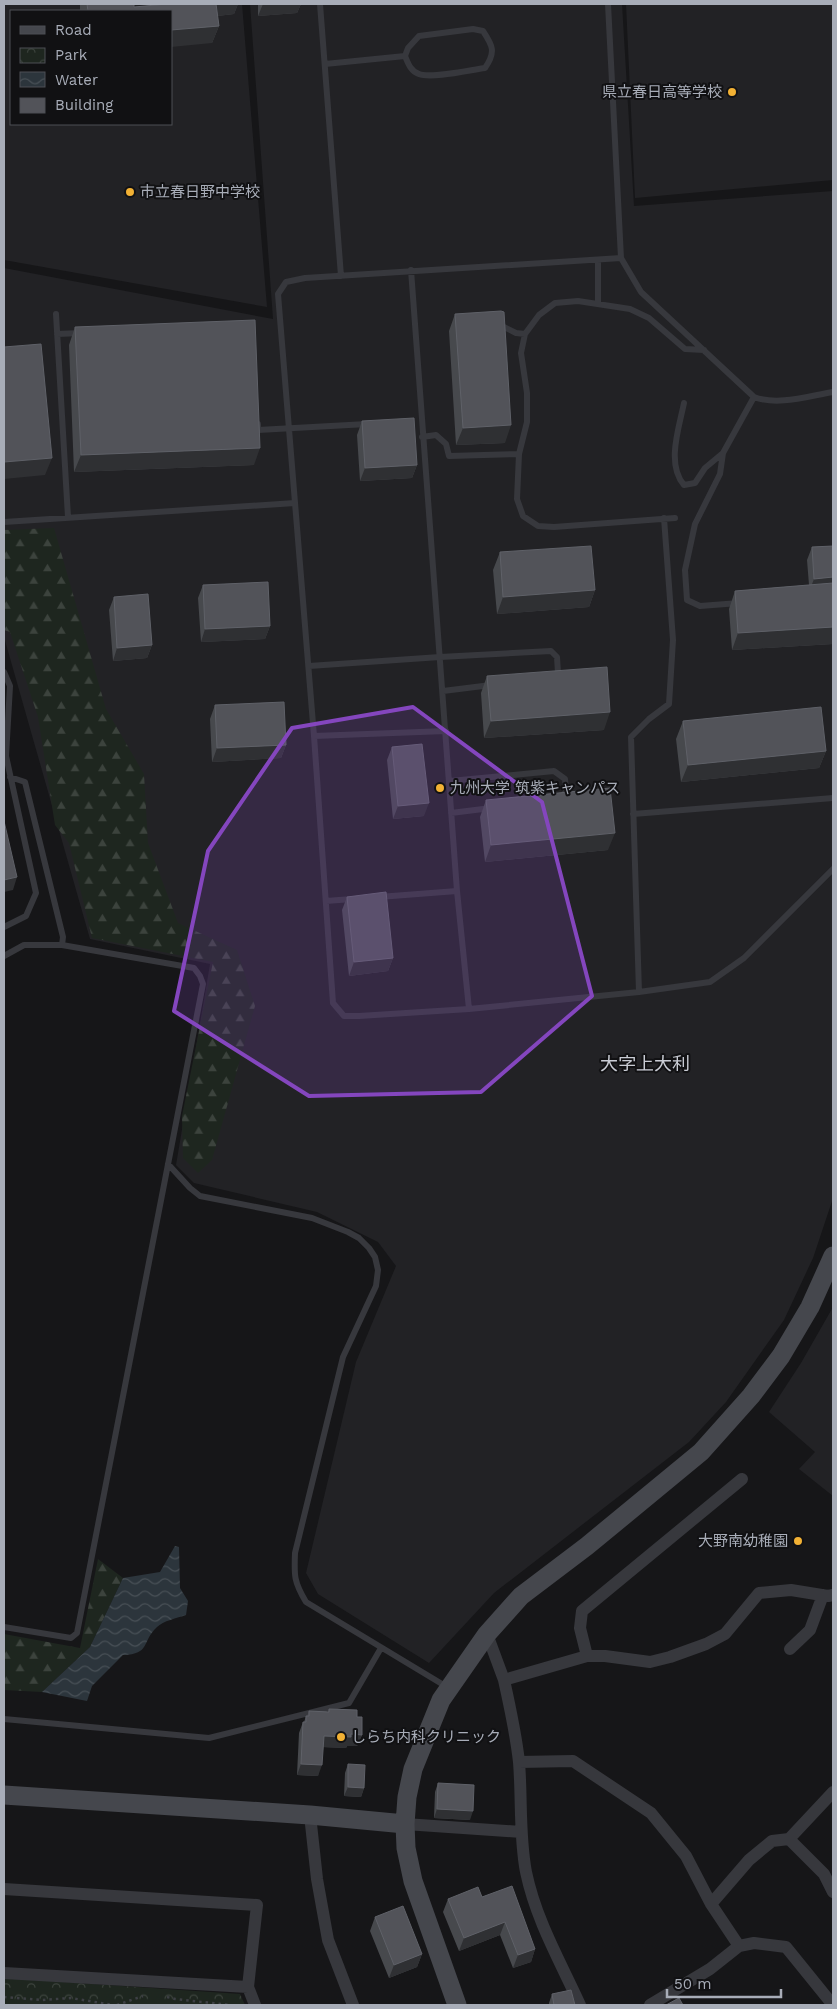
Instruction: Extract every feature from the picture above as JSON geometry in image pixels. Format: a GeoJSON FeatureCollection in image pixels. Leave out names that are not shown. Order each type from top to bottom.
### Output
{"type":"FeatureCollection","features":[{"type":"Feature","properties":{"kind":"street"},"geometry":{"type":"LineString","coordinates":[[457,2005],[413,1881],[406,1848],[407,1797],[413,1769],[441,1700],[487,1634],[521,1596],[588,1546],[701,1452],[751,1396],[781,1356],[810,1307],[833,1256]]}},
{"type":"Feature","properties":{"kind":"street"},"geometry":{"type":"LineString","coordinates":[[587,1656],[580,1628],[582,1611],[742,1479]]}},
{"type":"Feature","properties":{"kind":"street"},"geometry":{"type":"LineString","coordinates":[[504,1680],[587,1656],[605,1656],[650,1662],[670,1657],[706,1644],[725,1634],[759,1593],[791,1590],[828,1595],[810,1630],[790,1649]]}},
{"type":"Feature","properties":{"kind":"street"},"geometry":{"type":"LineString","coordinates":[[487,1634],[496,1654],[504,1680],[515,1731],[519,1762],[521,1832],[526,1871],[544,1932],[580,2005]]}},
{"type":"Feature","properties":{"kind":"street"},"geometry":{"type":"LineString","coordinates":[[519,1762],[572,1761],[651,1813],[686,1856],[711,1904],[739,1946]]}},
{"type":"Feature","properties":{"kind":"street"},"geometry":{"type":"LineString","coordinates":[[711,1904],[749,1860],[772,1841],[789,1839],[833,1792]]}},
{"type":"Feature","properties":{"kind":"street"},"geometry":{"type":"LineString","coordinates":[[4,1795],[310,1815],[521,1832]]}},
{"type":"Feature","properties":{"kind":"street"},"geometry":{"type":"LineString","coordinates":[[310,1815],[317,1879],[328,1940],[353,2005]]}},
{"type":"Feature","properties":{"kind":"street"},"geometry":{"type":"LineString","coordinates":[[789,1839],[824,1874],[833,1892]]}},
{"type":"Feature","properties":{"kind":"street"},"geometry":{"type":"LineString","coordinates":[[4,1889],[257,1905],[248,1987],[256,2005]]}},
{"type":"Feature","properties":{"kind":"street"},"geometry":{"type":"LineString","coordinates":[[650,2005],[710,1969],[739,1946],[754,1943],[786,1947],[833,2005]]}},
{"type":"Feature","properties":{"kind":"street"},"geometry":{"type":"LineString","coordinates":[[4,1973],[248,1987]]}},
{"type":"Feature","properties":{"kind":"lane"},"geometry":{"type":"LineString","coordinates":[[320,4],[341,276]]}},
{"type":"Feature","properties":{"kind":"lane"},"geometry":{"type":"LineString","coordinates":[[608,4],[621,258],[641,292],[754,397],[765,401],[778,401],[833,392]]}},
{"type":"Feature","properties":{"kind":"lane"},"geometry":{"type":"LineString","coordinates":[[473,30],[483,31],[492,44],[492,57],[485,68],[428,76],[417,74],[408,65],[405,56],[408,48],[419,36],[473,30]]}},
{"type":"Feature","properties":{"kind":"lane"},"geometry":{"type":"LineString","coordinates":[[325,64],[405,56]]}},
{"type":"Feature","properties":{"kind":"lane"},"geometry":{"type":"LineString","coordinates":[[621,258],[305,278],[286,282],[278,294],[309,666],[333,1003],[344,1016],[358,1016],[469,1009],[639,992],[710,982],[744,958],[833,869]]}},
{"type":"Feature","properties":{"kind":"lane"},"geometry":{"type":"LineString","coordinates":[[598,260],[598,304]]}},
{"type":"Feature","properties":{"kind":"lane"},"geometry":{"type":"LineString","coordinates":[[411,270],[457,891],[469,1009]]}},
{"type":"Feature","properties":{"kind":"lane"},"geometry":{"type":"LineString","coordinates":[[676,518],[554,527],[538,526],[523,516],[517,499],[519,454],[527,422],[527,394],[521,352],[525,334],[539,315],[555,304],[578,301],[630,309],[649,318],[685,349],[704,350]]}},
{"type":"Feature","properties":{"kind":"lane"},"geometry":{"type":"LineString","coordinates":[[56,314],[68,517]]}},
{"type":"Feature","properties":{"kind":"lane"},"geometry":{"type":"LineString","coordinates":[[491,321],[525,334]]}},
{"type":"Feature","properties":{"kind":"lane"},"geometry":{"type":"LineString","coordinates":[[57,334],[86,333]]}},
{"type":"Feature","properties":{"kind":"lane"},"geometry":{"type":"LineString","coordinates":[[748,602],[700,606],[687,600],[685,570],[695,524],[720,474],[723,453],[754,397]]}},
{"type":"Feature","properties":{"kind":"lane"},"geometry":{"type":"LineString","coordinates":[[684,402],[674,458],[678,478],[684,485],[694,483],[705,468],[723,453]]}},
{"type":"Feature","properties":{"kind":"lane"},"geometry":{"type":"LineString","coordinates":[[258,420],[258,430],[374,424]]}},
{"type":"Feature","properties":{"kind":"lane"},"geometry":{"type":"LineString","coordinates":[[412,421],[421,421]]}},
{"type":"Feature","properties":{"kind":"lane"},"geometry":{"type":"LineString","coordinates":[[422,437],[436,435],[446,444],[448,456],[519,454]]}},
{"type":"Feature","properties":{"kind":"lane"},"geometry":{"type":"LineString","coordinates":[[4,522],[296,503]]}},
{"type":"Feature","properties":{"kind":"lane"},"geometry":{"type":"LineString","coordinates":[[639,992],[631,737],[649,719],[669,704],[673,640],[672,604],[664,518]]}},
{"type":"Feature","properties":{"kind":"lane"},"geometry":{"type":"LineString","coordinates":[[309,666],[440,656],[551,651],[558,657],[558,673],[556,678],[546,679]]}},
{"type":"Feature","properties":{"kind":"lane"},"geometry":{"type":"LineString","coordinates":[[4,672],[10,686],[6,756],[36,893],[26,916],[4,927]]}},
{"type":"Feature","properties":{"kind":"lane"},"geometry":{"type":"LineString","coordinates":[[443,690],[499,684]]}},
{"type":"Feature","properties":{"kind":"lane"},"geometry":{"type":"LineString","coordinates":[[314,736],[446,731]]}},
{"type":"Feature","properties":{"kind":"lane"},"geometry":{"type":"LineString","coordinates":[[450,781],[554,772],[565,779],[566,791],[562,799],[553,800]]}},
{"type":"Feature","properties":{"kind":"lane"},"geometry":{"type":"LineString","coordinates":[[10,777],[25,782],[63,937],[62,944]]}},
{"type":"Feature","properties":{"kind":"lane"},"geometry":{"type":"LineString","coordinates":[[633,814],[833,798]]}},
{"type":"Feature","properties":{"kind":"lane"},"geometry":{"type":"LineString","coordinates":[[451,813],[497,807]]}},
{"type":"Feature","properties":{"kind":"lane"},"geometry":{"type":"LineString","coordinates":[[373,897],[457,891]]}},
{"type":"Feature","properties":{"kind":"lane"},"geometry":{"type":"LineString","coordinates":[[326,901],[363,898]]}},
{"type":"Feature","properties":{"kind":"lane"},"geometry":{"type":"LineString","coordinates":[[4,956],[24,945],[62,944],[194,968],[200,976],[202,984],[77,1633],[71,1638],[4,1627]]}},
{"type":"Feature","properties":{"kind":"lane"},"geometry":{"type":"LineString","coordinates":[[168,1164],[200,1196],[312,1218],[359,1238],[369,1248],[374,1257],[378,1270],[376,1286],[343,1357],[295,1553],[294,1571],[296,1586],[306,1602],[449,1688]]}},
{"type":"Feature","properties":{"kind":"lane"},"geometry":{"type":"LineString","coordinates":[[4,1720],[209,1738],[349,1704],[382,1648]]}},
{"type":"Feature","properties":{"kind":"path"},"geometry":{"type":"LineString","coordinates":[[117,2005],[150,1993]]}},
{"type":"Feature","properties":{"kind":"path"},"geometry":{"type":"LineString","coordinates":[[159,1994],[175,1999],[230,2005]]}},
{"type":"Feature","properties":{"kind":"path"},"geometry":{"type":"LineString","coordinates":[[4,1997],[42,2000],[71,1998],[113,2005]]}},
{"type":"Feature","properties":{"kind":"highlighted area"},"geometry":{"type":"Polygon","coordinates":[[[413,707],[542,802],[592,996],[481,1092],[309,1096],[174,1011],[208,851],[292,728],[413,707]]]}},
{"type":"Feature","properties":{"kind":"shaded area","name":"市立春日野中学校"},"geometry":{"type":"Polygon","coordinates":[[[4,4],[242,4],[267,307],[4,260],[4,4]]]}},
{"type":"Feature","properties":{"kind":"shaded area","name":"九州大学 筑紫キャンパス"},"geometry":{"type":"Polygon","coordinates":[[[250,4],[622,4],[634,206],[833,191],[833,1198],[813,1258],[784,1320],[726,1402],[689,1442],[494,1593],[429,1663],[318,1594],[306,1573],[356,1362],[396,1266],[378,1242],[317,1212],[194,1183],[176,1165],[210,964],[90,939],[4,637],[4,268],[273,319],[250,4]]]}},
{"type":"Feature","properties":{"kind":"shaded area","name":"県立春日高等学校"},"geometry":{"type":"Polygon","coordinates":[[[626,4],[833,4],[833,180],[635,198],[626,4]]]}},
{"type":"Feature","properties":{"kind":"shaded area"},"geometry":{"type":"Polygon","coordinates":[[[833,1307],[833,1496],[799,1469],[815,1452],[769,1412],[801,1363],[833,1307]]]}},
{"type":"Feature","properties":{"kind":"green space"},"geometry":{"type":"Polygon","coordinates":[[[54,528],[106,709],[144,774],[148,843],[178,923],[237,950],[255,1006],[212,1160],[198,1173],[183,1158],[182,1116],[213,962],[92,938],[69,843],[55,825],[38,717],[10,632],[4,630],[4,530],[54,528]]]}},
{"type":"Feature","properties":{"kind":"green space"},"geometry":{"type":"Polygon","coordinates":[[[98,1559],[123,1578],[90,1647],[42,1692],[4,1690],[4,1634],[80,1648],[98,1559]]]}},
{"type":"Feature","properties":{"kind":"green space"},"geometry":{"type":"Polygon","coordinates":[[[4,1978],[240,1994],[245,2005],[4,2005],[4,1978]]]}},
{"type":"Feature","properties":{"kind":"water"},"geometry":{"type":"Polygon","coordinates":[[[175,1546],[179,1547],[180,1588],[188,1601],[186,1615],[160,1625],[152,1632],[142,1650],[123,1655],[92,1686],[87,1701],[42,1692],[90,1647],[123,1578],[160,1572],[175,1546]]]}},
{"type":"Feature","properties":{"kind":"building"},"geometry":{"type":"Polygon","coordinates":[[[87,4],[134,4],[134,7],[167,4],[216,4],[219,26],[172,30],[172,10],[88,10],[87,4]]]}},
{"type":"Feature","properties":{"kind":"building"},"geometry":{"type":"Polygon","coordinates":[[[504,312],[511,425],[463,428],[455,314],[504,312]]]}},
{"type":"Feature","properties":{"kind":"building"},"geometry":{"type":"Polygon","coordinates":[[[255,320],[260,448],[81,455],[75,327],[255,320]]]}},
{"type":"Feature","properties":{"kind":"building"},"geometry":{"type":"Polygon","coordinates":[[[41,344],[52,458],[4,462],[4,347],[41,344]]]}},
{"type":"Feature","properties":{"kind":"building"},"geometry":{"type":"Polygon","coordinates":[[[414,418],[417,465],[365,468],[362,421],[414,418]]]}},
{"type":"Feature","properties":{"kind":"building"},"geometry":{"type":"Polygon","coordinates":[[[591,546],[595,590],[503,597],[500,552],[591,546]]]}},
{"type":"Feature","properties":{"kind":"building"},"geometry":{"type":"Polygon","coordinates":[[[833,546],[833,577],[814,579],[812,547],[833,546]]]}},
{"type":"Feature","properties":{"kind":"building"},"geometry":{"type":"Polygon","coordinates":[[[268,582],[270,626],[205,629],[203,585],[268,582]]]}},
{"type":"Feature","properties":{"kind":"building"},"geometry":{"type":"Polygon","coordinates":[[[833,583],[833,627],[738,633],[735,591],[833,583]]]}},
{"type":"Feature","properties":{"kind":"building"},"geometry":{"type":"Polygon","coordinates":[[[148,594],[152,645],[117,648],[114,597],[148,594]]]}},
{"type":"Feature","properties":{"kind":"building"},"geometry":{"type":"Polygon","coordinates":[[[607,667],[610,712],[491,721],[487,676],[607,667]]]}},
{"type":"Feature","properties":{"kind":"building"},"geometry":{"type":"Polygon","coordinates":[[[284,702],[286,745],[217,748],[215,705],[284,702]]]}},
{"type":"Feature","properties":{"kind":"building"},"geometry":{"type":"Polygon","coordinates":[[[821,707],[826,751],[688,765],[683,721],[821,707]]]}},
{"type":"Feature","properties":{"kind":"building"},"geometry":{"type":"Polygon","coordinates":[[[422,744],[429,803],[398,806],[392,747],[422,744]]]}},
{"type":"Feature","properties":{"kind":"building"},"geometry":{"type":"Polygon","coordinates":[[[610,788],[615,833],[491,845],[486,800],[610,788]]]}},
{"type":"Feature","properties":{"kind":"building"},"geometry":{"type":"Polygon","coordinates":[[[4,821],[17,877],[4,880],[4,821]]]}},
{"type":"Feature","properties":{"kind":"building"},"geometry":{"type":"Polygon","coordinates":[[[386,892],[393,958],[354,962],[347,897],[386,892]]]}},
{"type":"Feature","properties":{"kind":"building"},"geometry":{"type":"Polygon","coordinates":[[[329,1709],[357,1710],[357,1717],[362,1717],[362,1735],[351,1734],[351,1737],[324,1736],[322,1765],[301,1764],[303,1722],[306,1722],[306,1716],[309,1716],[309,1711],[329,1712],[329,1709]]]}},
{"type":"Feature","properties":{"kind":"building"},"geometry":{"type":"Polygon","coordinates":[[[348,1764],[365,1765],[364,1788],[348,1787],[348,1764]]]}},
{"type":"Feature","properties":{"kind":"building"},"geometry":{"type":"Polygon","coordinates":[[[438,1783],[474,1785],[473,1811],[437,1809],[438,1783]]]}},
{"type":"Feature","properties":{"kind":"building"},"geometry":{"type":"Polygon","coordinates":[[[512,1886],[535,1949],[518,1955],[505,1922],[464,1938],[448,1899],[478,1887],[482,1897],[512,1886]]]}},
{"type":"Feature","properties":{"kind":"building"},"geometry":{"type":"Polygon","coordinates":[[[403,1906],[422,1954],[394,1965],[375,1917],[403,1906]]]}},
{"type":"Feature","properties":{"kind":"building"},"geometry":{"type":"Polygon","coordinates":[[[571,1990],[575,2005],[554,2005],[552,1994],[571,1990]]]}},
{"type":"Feature","properties":{"kind":"building"},"geometry":{"type":"Polygon","coordinates":[[[679,1998],[683,2005],[666,2005],[679,1998]]]}},
{"type":"Feature","properties":{"kind":"place","name":"県立春日高等学校"},"geometry":{"type":"Point","coordinates":[732,92]}},
{"type":"Feature","properties":{"kind":"place","name":"市立春日野中学校"},"geometry":{"type":"Point","coordinates":[130,192]}},
{"type":"Feature","properties":{"kind":"place","name":"九州大学 筑紫キャンパス"},"geometry":{"type":"Point","coordinates":[440,788]}},
{"type":"Feature","properties":{"kind":"place","name":"大野南幼稚園"},"geometry":{"type":"Point","coordinates":[798,1541]}},
{"type":"Feature","properties":{"kind":"place","name":"しらち内科クリニック"},"geometry":{"type":"Point","coordinates":[341,1737]}},
{"type":"Feature","properties":{"kind":"district","name":"大字上大利"},"geometry":{"type":"Point","coordinates":[645,1063]}}]}
